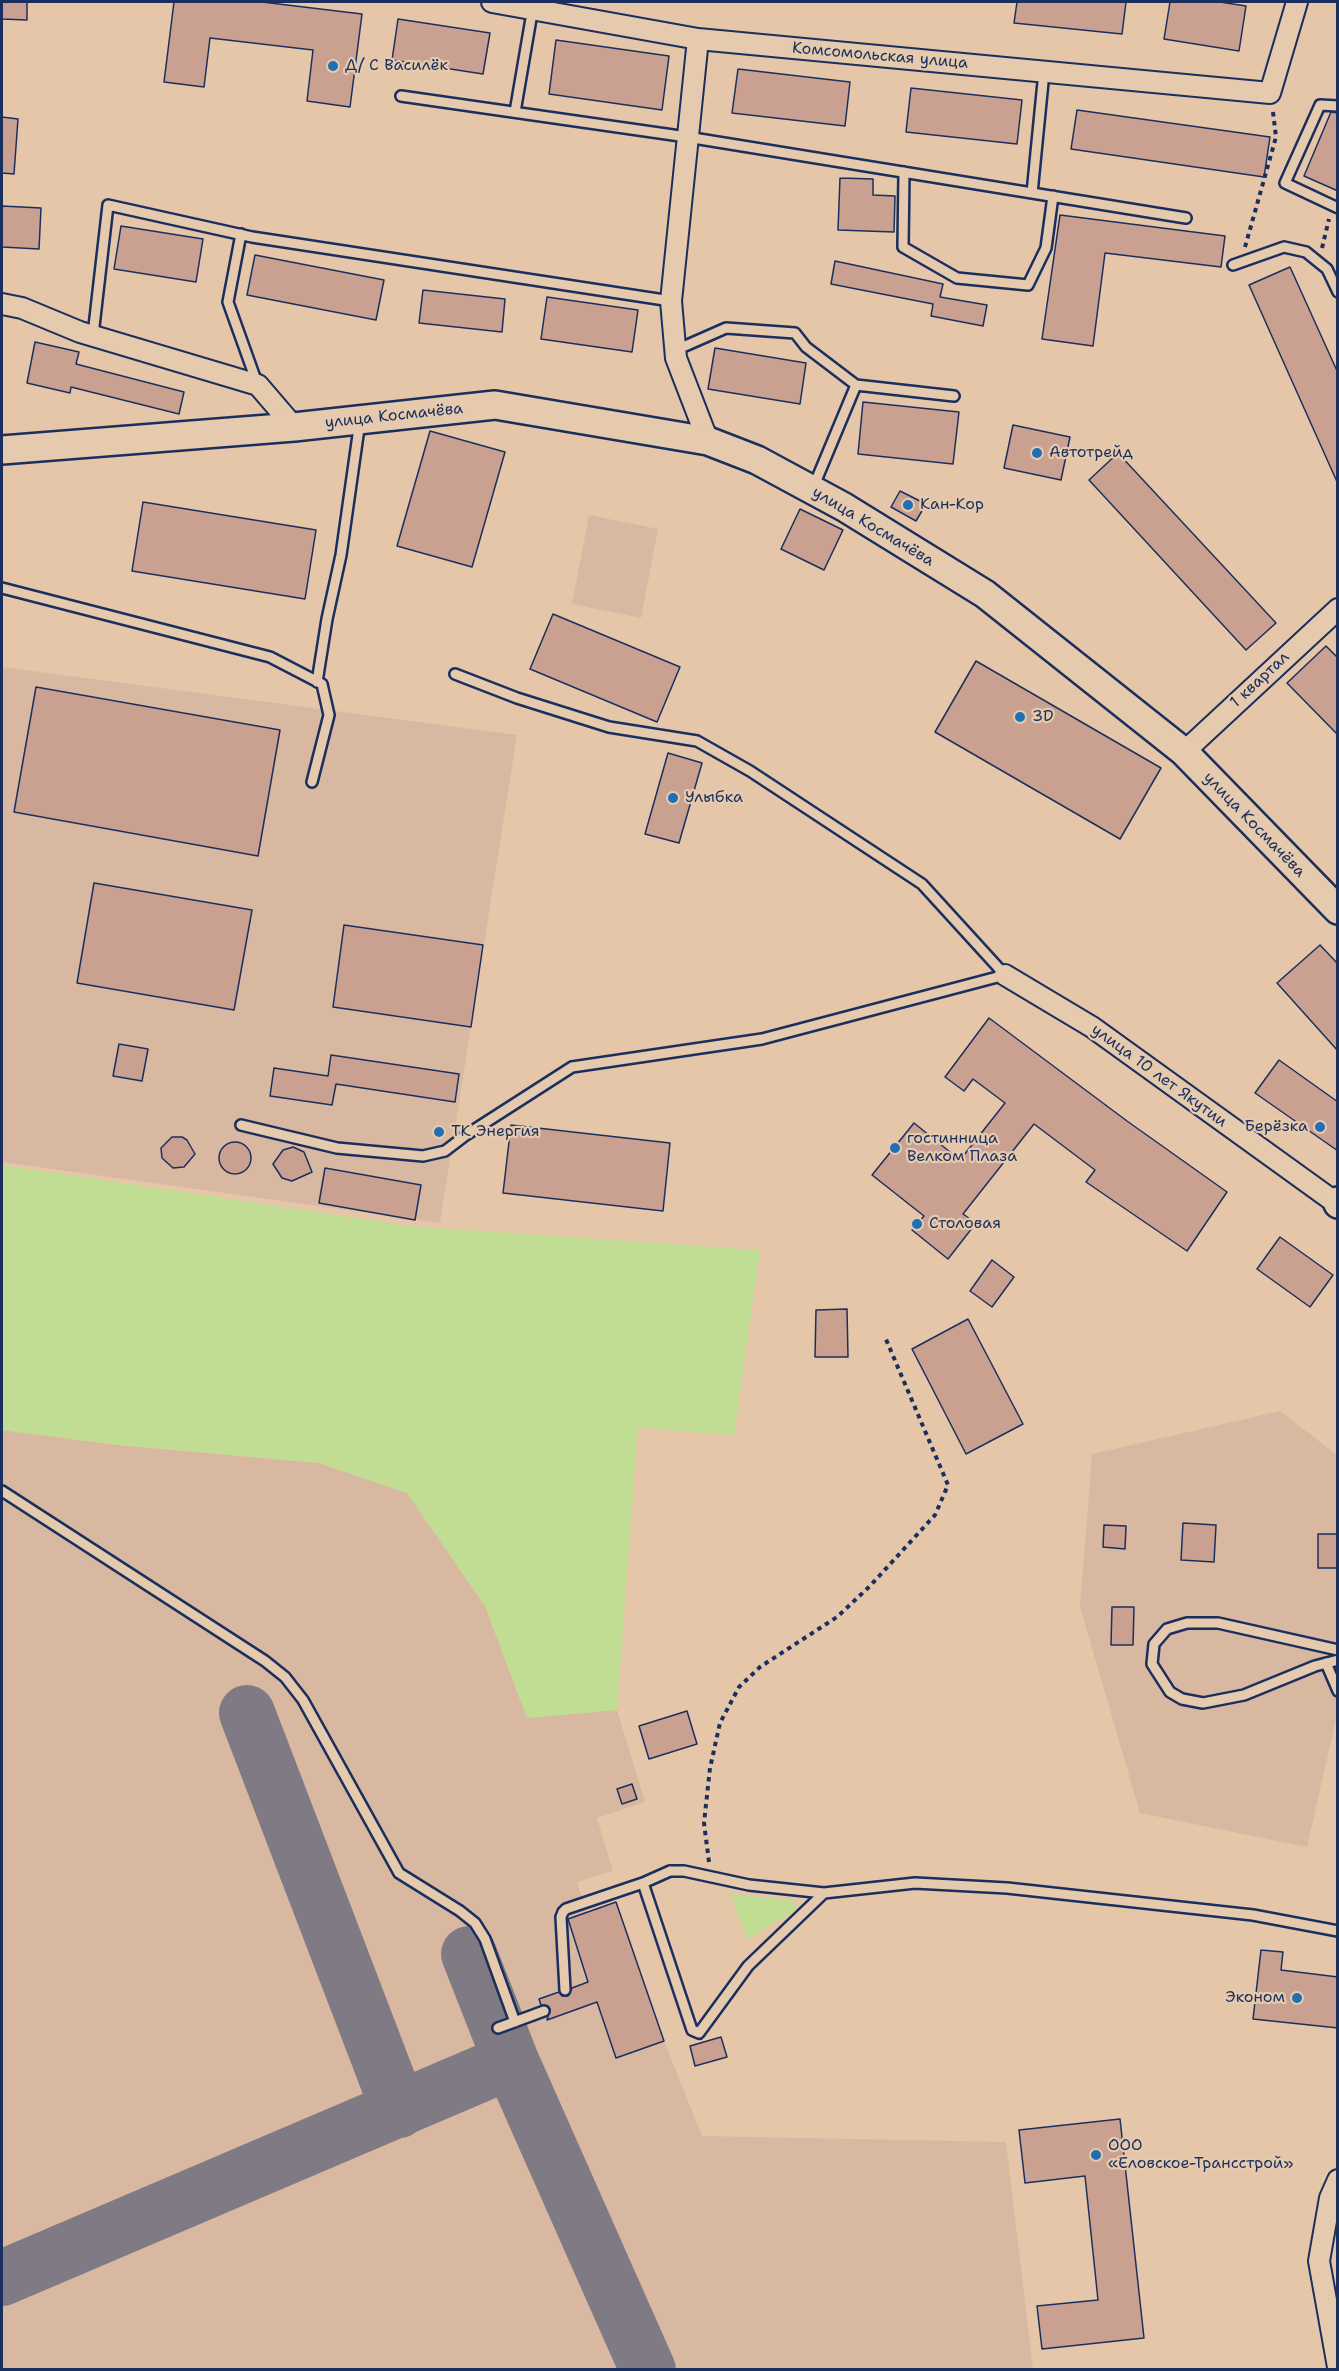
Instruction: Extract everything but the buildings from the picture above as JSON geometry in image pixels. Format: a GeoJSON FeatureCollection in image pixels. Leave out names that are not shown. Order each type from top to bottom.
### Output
{"type":"FeatureCollection","features":[{"type":"Feature","properties":{"kind":"main road","name":"улица Космачёва"},"geometry":{"type":"LineString","coordinates":[[2,450],[294,427],[495,405],[708,441],[757,460],[844,507],[985,594],[1184,752],[1338,910]]}},
{"type":"Feature","properties":{"kind":"street","name":"Комсомольская улица"},"geometry":{"type":"LineString","coordinates":[[492,2],[533,5],[698,39],[1270,93]]}},
{"type":"Feature","properties":{"kind":"street"},"geometry":{"type":"LineString","coordinates":[[1270,93],[1297,2]]}},
{"type":"Feature","properties":{"kind":"street"},"geometry":{"type":"LineString","coordinates":[[698,39],[671,301],[676,358],[708,441]]}},
{"type":"Feature","properties":{"kind":"street"},"geometry":{"type":"LineString","coordinates":[[2,304],[22,308],[93,335],[258,385],[294,427]]}},
{"type":"Feature","properties":{"kind":"street","name":"1 квартал"},"geometry":{"type":"LineString","coordinates":[[1184,752],[1334,618]]}},
{"type":"Feature","properties":{"kind":"street","name":"улица 10 лет Якутии"},"geometry":{"type":"LineString","coordinates":[[1005,975],[1092,1027],[1337,1203]]}},
{"type":"Feature","properties":{"kind":"street"},"geometry":{"type":"LineString","coordinates":[[1338,2180],[1330,2198],[1319,2261],[1338,2367]]}},
{"type":"Feature","properties":{"kind":"lane"},"geometry":{"type":"LineString","coordinates":[[515,112],[533,5]]}},
{"type":"Feature","properties":{"kind":"lane"},"geometry":{"type":"LineString","coordinates":[[1032,193],[1044,72]]}},
{"type":"Feature","properties":{"kind":"lane"},"geometry":{"type":"LineString","coordinates":[[401,96],[687,137],[1186,218]]}},
{"type":"Feature","properties":{"kind":"lane"},"geometry":{"type":"LineString","coordinates":[[1338,106],[1320,105],[1285,183],[1338,208]]}},
{"type":"Feature","properties":{"kind":"lane"},"geometry":{"type":"LineString","coordinates":[[904,172],[903,247],[957,278],[1028,285],[1046,248],[1053,196]]}},
{"type":"Feature","properties":{"kind":"lane"},"geometry":{"type":"LineString","coordinates":[[93,335],[108,205],[241,234],[671,301]]}},
{"type":"Feature","properties":{"kind":"lane"},"geometry":{"type":"LineString","coordinates":[[241,234],[228,302],[258,385]]}},
{"type":"Feature","properties":{"kind":"lane"},"geometry":{"type":"LineString","coordinates":[[1237,263],[1284,247],[1306,252],[1327,269],[1336,287]]}},
{"type":"Feature","properties":{"kind":"lane"},"geometry":{"type":"LineString","coordinates":[[676,350],[726,328],[795,333],[806,347],[856,385],[954,396]]}},
{"type":"Feature","properties":{"kind":"lane"},"geometry":{"type":"LineString","coordinates":[[812,490],[856,385]]}},
{"type":"Feature","properties":{"kind":"lane"},"geometry":{"type":"LineString","coordinates":[[317,682],[327,619],[341,555],[360,419]]}},
{"type":"Feature","properties":{"kind":"lane"},"geometry":{"type":"LineString","coordinates":[[2,588],[270,657],[321,684],[329,715],[312,782]]}},
{"type":"Feature","properties":{"kind":"lane"},"geometry":{"type":"LineString","coordinates":[[241,1125],[337,1148],[423,1156],[446,1151],[466,1135],[572,1067],[762,1039],[1005,975],[922,884],[750,771],[697,741],[609,727],[517,698],[455,674]]}},
{"type":"Feature","properties":{"kind":"lane"},"geometry":{"type":"LineString","coordinates":[[2,1491],[265,1661],[285,1677],[303,1700],[399,1873],[475,1923],[485,1939],[515,2022]]}},
{"type":"Feature","properties":{"kind":"lane"},"geometry":{"type":"LineString","coordinates":[[1338,1650],[1218,1623],[1187,1623],[1167,1629],[1154,1644],[1152,1664],[1170,1692],[1182,1699],[1203,1703],[1244,1695],[1338,1660]]}},
{"type":"Feature","properties":{"kind":"lane"},"geometry":{"type":"LineString","coordinates":[[1326,1663],[1338,1691]]}},
{"type":"Feature","properties":{"kind":"lane"},"geometry":{"type":"LineString","coordinates":[[565,1990],[561,1917],[566,1908],[643,1883],[670,1871],[684,1871],[749,1885],[824,1893],[915,1883],[1006,1888],[1253,1915],[1338,1931]]}},
{"type":"Feature","properties":{"kind":"lane"},"geometry":{"type":"LineString","coordinates":[[643,1883],[692,2030],[699,2033],[748,1966],[824,1893]]}},
{"type":"Feature","properties":{"kind":"lane"},"geometry":{"type":"LineString","coordinates":[[498,2028],[544,2011]]}},
{"type":"Feature","properties":{"kind":"path"},"geometry":{"type":"LineString","coordinates":[[1237,263],[1276,137],[1270,93]]}},
{"type":"Feature","properties":{"kind":"path"},"geometry":{"type":"LineString","coordinates":[[1325,234],[1329,219]]}},
{"type":"Feature","properties":{"kind":"path"},"geometry":{"type":"LineString","coordinates":[[718,1879],[709,1864],[704,1823],[710,1768],[720,1723],[739,1687],[760,1667],[837,1617],[870,1586],[935,1515],[948,1485],[885,1337]]}},
{"type":"Feature","properties":{"kind":"shaded area"},"geometry":{"type":"Polygon","coordinates":[[[589,515],[658,529],[641,618],[572,604],[589,515]]]}},
{"type":"Feature","properties":{"kind":"shaded area"},"geometry":{"type":"Polygon","coordinates":[[[2,667],[517,735],[440,1223],[2,1162],[2,667]]]}},
{"type":"Feature","properties":{"kind":"shaded area"},"geometry":{"type":"Polygon","coordinates":[[[1280,1411],[1337,1455],[1337,1715],[1307,1847],[1140,1813],[1080,1607],[1092,1454],[1280,1411]]]}},
{"type":"Feature","properties":{"kind":"shaded area"},"geometry":{"type":"Polygon","coordinates":[[[2,1430],[118,1445],[319,1463],[407,1493],[485,1606],[527,1718],[617,1710],[645,1802],[597,1818],[613,1871],[577,1882],[587,1912],[616,1902],[664,2041],[702,2136],[1006,2142],[1033,2369],[2,2370],[2,1430]]]}},
{"type":"Feature","properties":{"kind":"green space"},"geometry":{"type":"Polygon","coordinates":[[[2,1165],[410,1226],[760,1250],[734,1436],[638,1427],[617,1710],[527,1718],[485,1606],[407,1493],[319,1463],[118,1445],[2,1430],[2,1165]]]}},
{"type":"Feature","properties":{"kind":"green space"},"geometry":{"type":"Polygon","coordinates":[[[730,1894],[794,1900],[797,1910],[747,1939],[730,1894]]]}},
{"type":"Feature","properties":{"kind":"taxiway"},"geometry":{"type":"LineString","coordinates":[[247,1713],[399,2110]]}},
{"type":"Feature","properties":{"kind":"taxiway"},"geometry":{"type":"LineString","coordinates":[[2,2278],[511,2061],[469,1954]]}},
{"type":"Feature","properties":{"kind":"taxiway"},"geometry":{"type":"LineString","coordinates":[[511,2061],[648,2370]]}},
{"type":"Feature","properties":{"kind":"place","name":"Д/ С Василёк"},"geometry":{"type":"Point","coordinates":[333,66]}},
{"type":"Feature","properties":{"kind":"place","name":"Автотрейд"},"geometry":{"type":"Point","coordinates":[1037,453]}},
{"type":"Feature","properties":{"kind":"place","name":"Кан-Кор"},"geometry":{"type":"Point","coordinates":[908,505]}},
{"type":"Feature","properties":{"kind":"place","name":"3D"},"geometry":{"type":"Point","coordinates":[1020,717]}},
{"type":"Feature","properties":{"kind":"place","name":"Улыбка"},"geometry":{"type":"Point","coordinates":[673,798]}},
{"type":"Feature","properties":{"kind":"place","name":"Берёзка"},"geometry":{"type":"Point","coordinates":[1320,1127]}},
{"type":"Feature","properties":{"kind":"place","name":"ТК Энергия"},"geometry":{"type":"Point","coordinates":[439,1132]}},
{"type":"Feature","properties":{"kind":"place","name":"гостинница Велком Плаза"},"geometry":{"type":"Point","coordinates":[895,1148]}},
{"type":"Feature","properties":{"kind":"place","name":"Столовая"},"geometry":{"type":"Point","coordinates":[917,1224]}},
{"type":"Feature","properties":{"kind":"place","name":"Эконом"},"geometry":{"type":"Point","coordinates":[1297,1998]}},
{"type":"Feature","properties":{"kind":"place","name":"ООО «Еловское-Трансстрой»"},"geometry":{"type":"Point","coordinates":[1096,2155]}}]}
